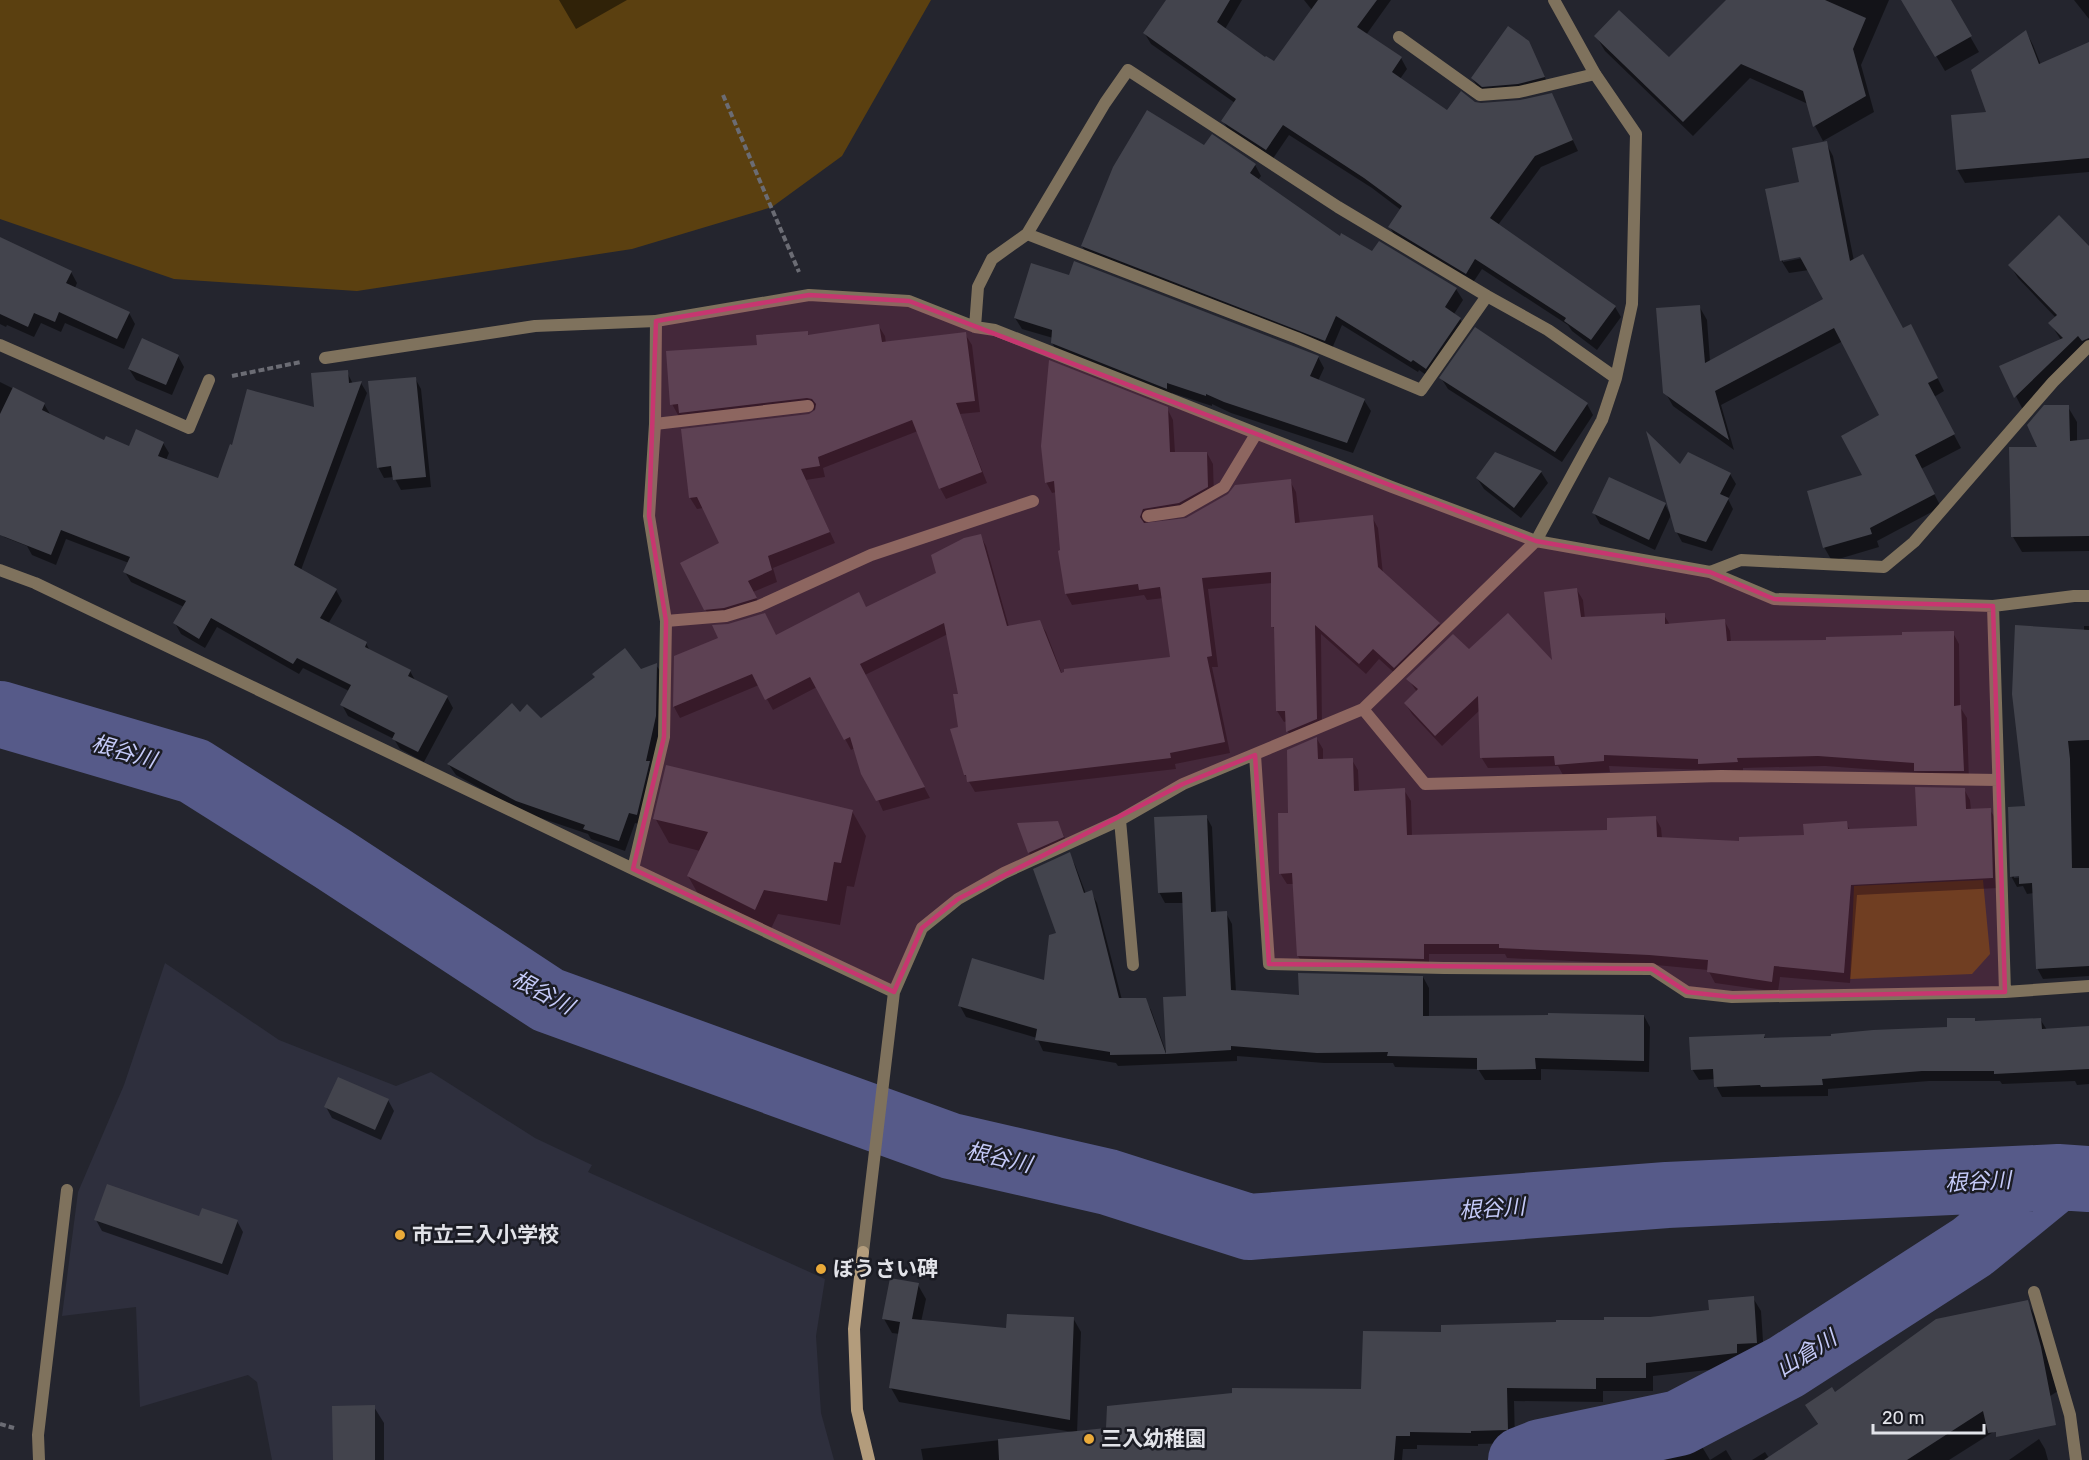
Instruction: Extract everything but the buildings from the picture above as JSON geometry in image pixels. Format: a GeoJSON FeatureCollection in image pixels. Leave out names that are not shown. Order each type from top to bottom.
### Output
{"type":"FeatureCollection","features":[{"type":"Feature","properties":{"kind":"street"},"geometry":{"type":"LineString","coordinates":[[869,1460],[857,1410],[854,1329],[894,992],[922,928],[958,899],[1004,873],[1120,820],[1183,784],[1363,709],[1536,541],[1602,420],[1616,378],[1632,304],[1636,134],[1595,74],[1554,0]]}},
{"type":"Feature","properties":{"kind":"street"},"geometry":{"type":"LineString","coordinates":[[1399,37],[1480,95],[1519,92],[1595,74]]}},
{"type":"Feature","properties":{"kind":"street"},"geometry":{"type":"LineString","coordinates":[[975,327],[978,287],[992,259],[1027,234],[1105,103],[1128,70],[1338,207],[1548,330],[1616,378]]}},
{"type":"Feature","properties":{"kind":"street"},"geometry":{"type":"LineString","coordinates":[[1027,234],[1297,338],[1421,390],[1487,296]]}},
{"type":"Feature","properties":{"kind":"street"},"geometry":{"type":"LineString","coordinates":[[326,357],[535,326],[656,321],[809,295],[909,301],[975,327],[995,330],[1256,434],[1536,541],[1710,572],[1774,599],[1993,606],[2089,596]]}},
{"type":"Feature","properties":{"kind":"street"},"geometry":{"type":"LineString","coordinates":[[633,869],[664,737],[666,621],[649,516],[655,424],[656,321]]}},
{"type":"Feature","properties":{"kind":"street"},"geometry":{"type":"LineString","coordinates":[[0,345],[189,428],[209,380]]}},
{"type":"Feature","properties":{"kind":"street"},"geometry":{"type":"LineString","coordinates":[[1710,572],[1741,560],[1884,567],[1914,542],[2053,382],[2089,346]]}},
{"type":"Feature","properties":{"kind":"street"},"geometry":{"type":"LineString","coordinates":[[655,424],[808,406]]}},
{"type":"Feature","properties":{"kind":"street"},"geometry":{"type":"LineString","coordinates":[[1148,516],[1182,511],[1224,487],[1256,434]]}},
{"type":"Feature","properties":{"kind":"street"},"geometry":{"type":"LineString","coordinates":[[666,621],[726,616],[759,606],[871,555],[1033,501]]}},
{"type":"Feature","properties":{"kind":"street"},"geometry":{"type":"LineString","coordinates":[[0,570],[35,583],[894,992]]}},
{"type":"Feature","properties":{"kind":"street"},"geometry":{"type":"LineString","coordinates":[[1993,606],[2005,992]]}},
{"type":"Feature","properties":{"kind":"street"},"geometry":{"type":"LineString","coordinates":[[1363,709],[1425,784],[1721,776],[1998,780]]}},
{"type":"Feature","properties":{"kind":"street"},"geometry":{"type":"LineString","coordinates":[[1255,755],[1269,964],[1652,969],[1687,992],[1732,996],[2005,992],[2089,986]]}},
{"type":"Feature","properties":{"kind":"street"},"geometry":{"type":"LineString","coordinates":[[1120,820],[1133,965]]}},
{"type":"Feature","properties":{"kind":"street"},"geometry":{"type":"LineString","coordinates":[[39,1460],[38,1435],[67,1190]]}},
{"type":"Feature","properties":{"kind":"street"},"geometry":{"type":"LineString","coordinates":[[2034,1292],[2070,1415],[2076,1460]]}},
{"type":"Feature","properties":{"kind":"path"},"geometry":{"type":"LineString","coordinates":[[723,95],[809,295]]}},
{"type":"Feature","properties":{"kind":"path"},"geometry":{"type":"LineString","coordinates":[[209,380],[326,357]]}},
{"type":"Feature","properties":{"kind":"highlighted area"},"geometry":{"type":"Polygon","coordinates":[[[809,295],[909,301],[1536,541],[1710,572],[1774,599],[1993,606],[2005,992],[1732,997],[1687,992],[1652,969],[1269,964],[1255,755],[1183,784],[958,899],[922,928],[894,992],[633,869],[664,737],[666,621],[649,516],[656,321],[809,295]]]}},
{"type":"Feature","properties":{"kind":"shaded area"},"geometry":{"type":"Polygon","coordinates":[[[0,0],[931,0],[842,156],[772,207],[632,249],[357,291],[174,279],[0,219],[0,0]]]}},
{"type":"Feature","properties":{"kind":"shaded area"},"geometry":{"type":"Polygon","coordinates":[[[1983,880],[1990,954],[1972,974],[1850,979],[1854,886],[1983,880]]]}},
{"type":"Feature","properties":{"kind":"shaded area","name":"市立三入小学校"},"geometry":{"type":"Polygon","coordinates":[[[165,963],[279,1040],[396,1086],[431,1072],[535,1138],[592,1165],[588,1172],[825,1279],[816,1336],[821,1413],[834,1460],[272,1460],[257,1382],[248,1375],[140,1407],[136,1307],[62,1316],[78,1192],[124,1085],[165,963]]]}},
{"type":"Feature","properties":{"kind":"waterway","name":"根谷川"},"geometry":{"type":"LineString","coordinates":[[0,714],[194,771],[548,1000],[951,1146],[1108,1182],[1249,1227],[1667,1195],[2058,1177],[2089,1179]]}},
{"type":"Feature","properties":{"kind":"waterway","name":"山倉川"},"geometry":{"type":"LineString","coordinates":[[1521,1460],[1541,1452],[1679,1423],[1786,1367],[1972,1247],[2058,1177]]}},
{"type":"Feature","properties":{"kind":"place","name":"市立三入小学校"},"geometry":{"type":"Point","coordinates":[400,1235]}},
{"type":"Feature","properties":{"kind":"place","name":"ぼうさい碑"},"geometry":{"type":"Point","coordinates":[821,1269]}},
{"type":"Feature","properties":{"kind":"place","name":"三入幼稚園"},"geometry":{"type":"Point","coordinates":[1089,1439]}}]}
